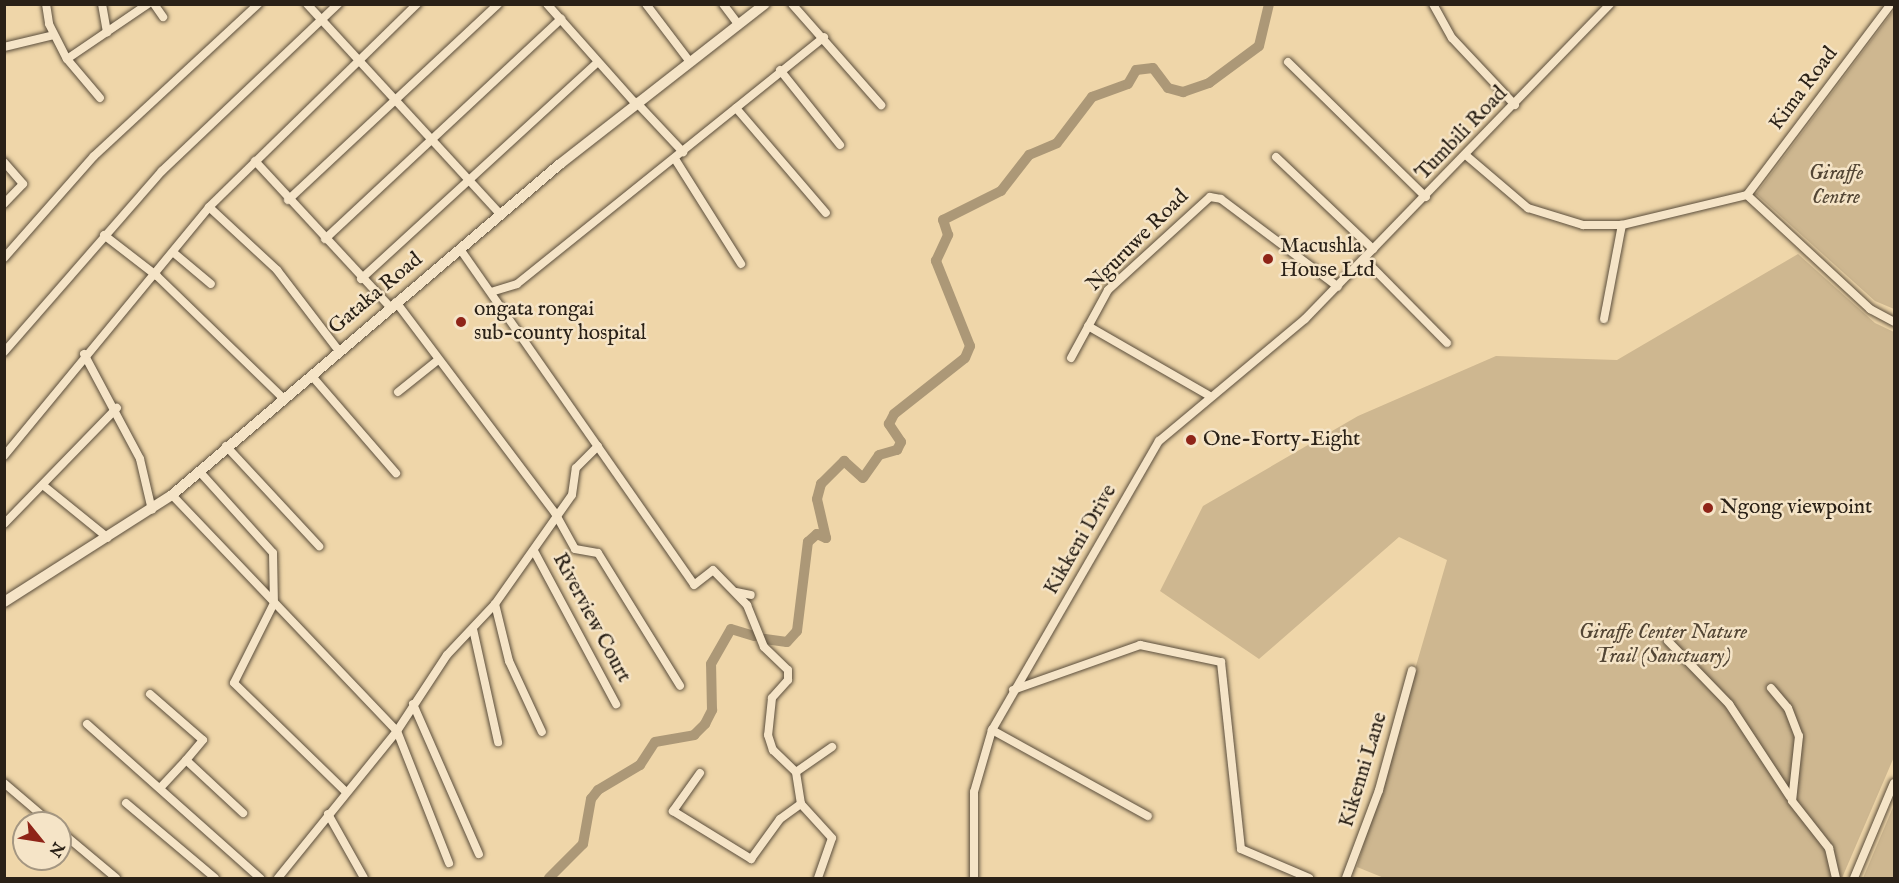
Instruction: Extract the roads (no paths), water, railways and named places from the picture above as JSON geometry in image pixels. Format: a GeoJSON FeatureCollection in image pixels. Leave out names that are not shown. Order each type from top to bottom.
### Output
{"type":"FeatureCollection","features":[{"type":"Feature","properties":{"kind":"street"},"geometry":{"type":"LineString","coordinates":[[46,4],[54,35],[67,59],[100,98]]}},
{"type":"Feature","properties":{"kind":"street"},"geometry":{"type":"LineString","coordinates":[[102,4],[107,33]]}},
{"type":"Feature","properties":{"kind":"street"},"geometry":{"type":"LineString","coordinates":[[67,59],[148,4]]}},
{"type":"Feature","properties":{"kind":"street"},"geometry":{"type":"LineString","coordinates":[[154,4],[163,18]]}},
{"type":"Feature","properties":{"kind":"street"},"geometry":{"type":"LineString","coordinates":[[4,258],[94,156],[258,4]]}},
{"type":"Feature","properties":{"kind":"street"},"geometry":{"type":"LineString","coordinates":[[307,4],[358,61],[433,137],[500,214]]}},
{"type":"Feature","properties":{"kind":"street"},"geometry":{"type":"LineString","coordinates":[[4,352],[104,235],[220,111],[338,4]]}},
{"type":"Feature","properties":{"kind":"street"},"geometry":{"type":"LineString","coordinates":[[4,456],[84,354],[157,276],[209,207],[417,4]]}},
{"type":"Feature","properties":{"kind":"street"},"geometry":{"type":"LineString","coordinates":[[288,200],[498,4]]}},
{"type":"Feature","properties":{"kind":"street"},"geometry":{"type":"LineString","coordinates":[[547,4],[683,152]]}},
{"type":"Feature","properties":{"kind":"street"},"geometry":{"type":"LineString","coordinates":[[646,4],[690,62]]}},
{"type":"Feature","properties":{"kind":"street"},"geometry":{"type":"LineString","coordinates":[[723,4],[739,25]]}},
{"type":"Feature","properties":{"kind":"street","name":"Gataka Road"},"geometry":{"type":"LineString","coordinates":[[4,602],[110,539],[172,495],[393,304],[635,102],[765,4]]}},
{"type":"Feature","properties":{"kind":"street"},"geometry":{"type":"LineString","coordinates":[[792,4],[824,37],[881,105]]}},
{"type":"Feature","properties":{"kind":"street"},"geometry":{"type":"LineString","coordinates":[[1433,4],[1452,38],[1515,105]]}},
{"type":"Feature","properties":{"kind":"street","name":"Tumbili Road"},"geometry":{"type":"LineString","coordinates":[[1338,287],[1373,249],[1468,157],[1610,4]]}},
{"type":"Feature","properties":{"kind":"street","name":"Kima Road"},"geometry":{"type":"LineString","coordinates":[[1747,195],[1891,4]]}},
{"type":"Feature","properties":{"kind":"street"},"geometry":{"type":"LineString","coordinates":[[325,239],[561,19]]}},
{"type":"Feature","properties":{"kind":"street"},"geometry":{"type":"LineString","coordinates":[[4,48],[54,35]]}},
{"type":"Feature","properties":{"kind":"street"},"geometry":{"type":"LineString","coordinates":[[491,292],[517,284],[675,159],[780,70],[824,37]]}},
{"type":"Feature","properties":{"kind":"street"},"geometry":{"type":"LineString","coordinates":[[361,279],[598,62]]}},
{"type":"Feature","properties":{"kind":"street"},"geometry":{"type":"LineString","coordinates":[[1288,62],[1426,197]]}},
{"type":"Feature","properties":{"kind":"street"},"geometry":{"type":"LineString","coordinates":[[780,70],[840,145]]}},
{"type":"Feature","properties":{"kind":"street"},"geometry":{"type":"LineString","coordinates":[[736,108],[826,213]]}},
{"type":"Feature","properties":{"kind":"street"},"geometry":{"type":"LineString","coordinates":[[1276,157],[1373,249]]}},
{"type":"Feature","properties":{"kind":"street"},"geometry":{"type":"LineString","coordinates":[[1468,157],[1528,208],[1583,225],[1622,225],[1747,195],[1870,309],[1894,322]]}},
{"type":"Feature","properties":{"kind":"street"},"geometry":{"type":"LineString","coordinates":[[675,159],[741,264]]}},
{"type":"Feature","properties":{"kind":"street"},"geometry":{"type":"LineString","coordinates":[[255,161],[361,279],[393,304],[555,513],[577,551],[598,553],[680,686]]}},
{"type":"Feature","properties":{"kind":"street"},"geometry":{"type":"LineString","coordinates":[[4,162],[23,184],[4,204]]}},
{"type":"Feature","properties":{"kind":"street","name":"Nguruwe Road"},"geometry":{"type":"LineString","coordinates":[[1071,358],[1108,290],[1209,197],[1221,199],[1338,287]]}},
{"type":"Feature","properties":{"kind":"street"},"geometry":{"type":"LineString","coordinates":[[209,207],[270,263],[339,351]]}},
{"type":"Feature","properties":{"kind":"street"},"geometry":{"type":"LineString","coordinates":[[1604,319],[1622,225]]}},
{"type":"Feature","properties":{"kind":"street"},"geometry":{"type":"LineString","coordinates":[[104,235],[157,276],[284,399]]}},
{"type":"Feature","properties":{"kind":"street"},"geometry":{"type":"LineString","coordinates":[[460,249],[491,292],[556,394],[598,446],[694,585],[711,570],[718,573],[751,610],[765,647],[788,670],[788,680],[772,698],[768,735],[773,750],[796,772],[801,804],[832,838],[818,879]]}},
{"type":"Feature","properties":{"kind":"street"},"geometry":{"type":"LineString","coordinates":[[174,253],[211,284]]}},
{"type":"Feature","properties":{"kind":"street"},"geometry":{"type":"LineString","coordinates":[[1364,259],[1447,343]]}},
{"type":"Feature","properties":{"kind":"street","name":"Kikkeni Drive"},"geometry":{"type":"LineString","coordinates":[[974,879],[974,792],[992,730],[1013,690],[1113,526],[1145,462],[1209,395],[1279,342],[1338,287]]}},
{"type":"Feature","properties":{"kind":"street"},"geometry":{"type":"LineString","coordinates":[[1088,326],[1209,395]]}},
{"type":"Feature","properties":{"kind":"street"},"geometry":{"type":"LineString","coordinates":[[84,354],[117,408],[140,459],[152,510]]}},
{"type":"Feature","properties":{"kind":"street"},"geometry":{"type":"LineString","coordinates":[[399,392],[438,360]]}},
{"type":"Feature","properties":{"kind":"street"},"geometry":{"type":"LineString","coordinates":[[310,375],[396,473]]}},
{"type":"Feature","properties":{"kind":"street"},"geometry":{"type":"LineString","coordinates":[[4,524],[44,486],[117,408]]}},
{"type":"Feature","properties":{"kind":"street"},"geometry":{"type":"LineString","coordinates":[[226,446],[319,546]]}},
{"type":"Feature","properties":{"kind":"street"},"geometry":{"type":"LineString","coordinates":[[278,879],[397,730],[447,655],[495,604],[534,550],[555,513],[572,495],[576,468],[598,446]]}},
{"type":"Feature","properties":{"kind":"street"},"geometry":{"type":"LineString","coordinates":[[199,471],[268,543],[274,603],[234,683],[346,792]]}},
{"type":"Feature","properties":{"kind":"street"},"geometry":{"type":"LineString","coordinates":[[44,486],[110,539]]}},
{"type":"Feature","properties":{"kind":"street"},"geometry":{"type":"LineString","coordinates":[[172,495],[397,730],[449,863]]}},
{"type":"Feature","properties":{"kind":"street","name":"Riverview Court"},"geometry":{"type":"LineString","coordinates":[[534,550],[616,704]]}},
{"type":"Feature","properties":{"kind":"street"},"geometry":{"type":"LineString","coordinates":[[735,591],[751,595]]}},
{"type":"Feature","properties":{"kind":"street"},"geometry":{"type":"LineString","coordinates":[[495,604],[509,661],[542,732]]}},
{"type":"Feature","properties":{"kind":"street"},"geometry":{"type":"LineString","coordinates":[[473,629],[498,742]]}},
{"type":"Feature","properties":{"kind":"street"},"geometry":{"type":"LineString","coordinates":[[1668,641],[1729,704],[1792,801],[1829,848],[1836,879]]}},
{"type":"Feature","properties":{"kind":"street"},"geometry":{"type":"LineString","coordinates":[[1013,690],[1140,645],[1221,662],[1241,849],[1309,879]]}},
{"type":"Feature","properties":{"kind":"street","name":"Kikenni Lane"},"geometry":{"type":"LineString","coordinates":[[1346,879],[1379,790],[1412,670]]}},
{"type":"Feature","properties":{"kind":"street"},"geometry":{"type":"LineString","coordinates":[[1770,688],[1788,708],[1799,736],[1792,801]]}},
{"type":"Feature","properties":{"kind":"street"},"geometry":{"type":"LineString","coordinates":[[150,694],[203,740],[160,787]]}},
{"type":"Feature","properties":{"kind":"street"},"geometry":{"type":"LineString","coordinates":[[413,704],[479,854]]}},
{"type":"Feature","properties":{"kind":"street"},"geometry":{"type":"LineString","coordinates":[[87,724],[260,879]]}},
{"type":"Feature","properties":{"kind":"street"},"geometry":{"type":"LineString","coordinates":[[992,730],[1148,816]]}},
{"type":"Feature","properties":{"kind":"street"},"geometry":{"type":"LineString","coordinates":[[796,772],[832,747]]}},
{"type":"Feature","properties":{"kind":"street"},"geometry":{"type":"LineString","coordinates":[[186,760],[243,813]]}},
{"type":"Feature","properties":{"kind":"street"},"geometry":{"type":"LineString","coordinates":[[700,774],[673,811],[751,859],[780,819],[801,804]]}},
{"type":"Feature","properties":{"kind":"street"},"geometry":{"type":"LineString","coordinates":[[4,783],[37,811]]}},
{"type":"Feature","properties":{"kind":"street"},"geometry":{"type":"LineString","coordinates":[[1854,879],[1894,783]]}},
{"type":"Feature","properties":{"kind":"street"},"geometry":{"type":"LineString","coordinates":[[126,803],[215,879]]}},
{"type":"Feature","properties":{"kind":"street"},"geometry":{"type":"LineString","coordinates":[[328,814],[364,879]]}},
{"type":"Feature","properties":{"kind":"street"},"geometry":{"type":"LineString","coordinates":[[72,841],[116,879]]}},
{"type":"Feature","properties":{"kind":"waterway"},"geometry":{"type":"LineString","coordinates":[[765,639],[787,642],[797,631],[808,542],[817,534],[826,538],[817,499],[821,484],[844,461],[863,478],[879,455],[897,450],[901,442],[889,424],[894,414],[965,358],[970,346],[936,261],[948,235],[943,220],[1001,191],[1029,155],[1057,143],[1092,97],[1128,84],[1136,70],[1153,68],[1168,88],[1183,92],[1209,83],[1259,46],[1269,4]]}},
{"type":"Feature","properties":{"kind":"waterway"},"geometry":{"type":"LineString","coordinates":[[549,878],[583,844],[591,799],[598,790],[640,765],[655,742],[694,735],[705,724],[712,710],[711,664],[731,629],[754,636]]}},
{"type":"Feature","properties":{"kind":"place","name":"Macushla House Ltd"},"geometry":{"type":"Point","coordinates":[1268,259]}},
{"type":"Feature","properties":{"kind":"place","name":"ongata rongai sub-county hospital"},"geometry":{"type":"Point","coordinates":[461,322]}},
{"type":"Feature","properties":{"kind":"place","name":"One-Forty-Eight"},"geometry":{"type":"Point","coordinates":[1191,440]}},
{"type":"Feature","properties":{"kind":"place","name":"Ngong viewpoint"},"geometry":{"type":"Point","coordinates":[1708,508]}},
{"type":"Feature","properties":{"kind":"park label","name":"Giraffe Centre"},"geometry":{"type":"Point","coordinates":[1836,186]}},
{"type":"Feature","properties":{"kind":"park label","name":"Giraffe Center Nature Trail (Sanctuary)"},"geometry":{"type":"Point","coordinates":[1663,645]}}]}
